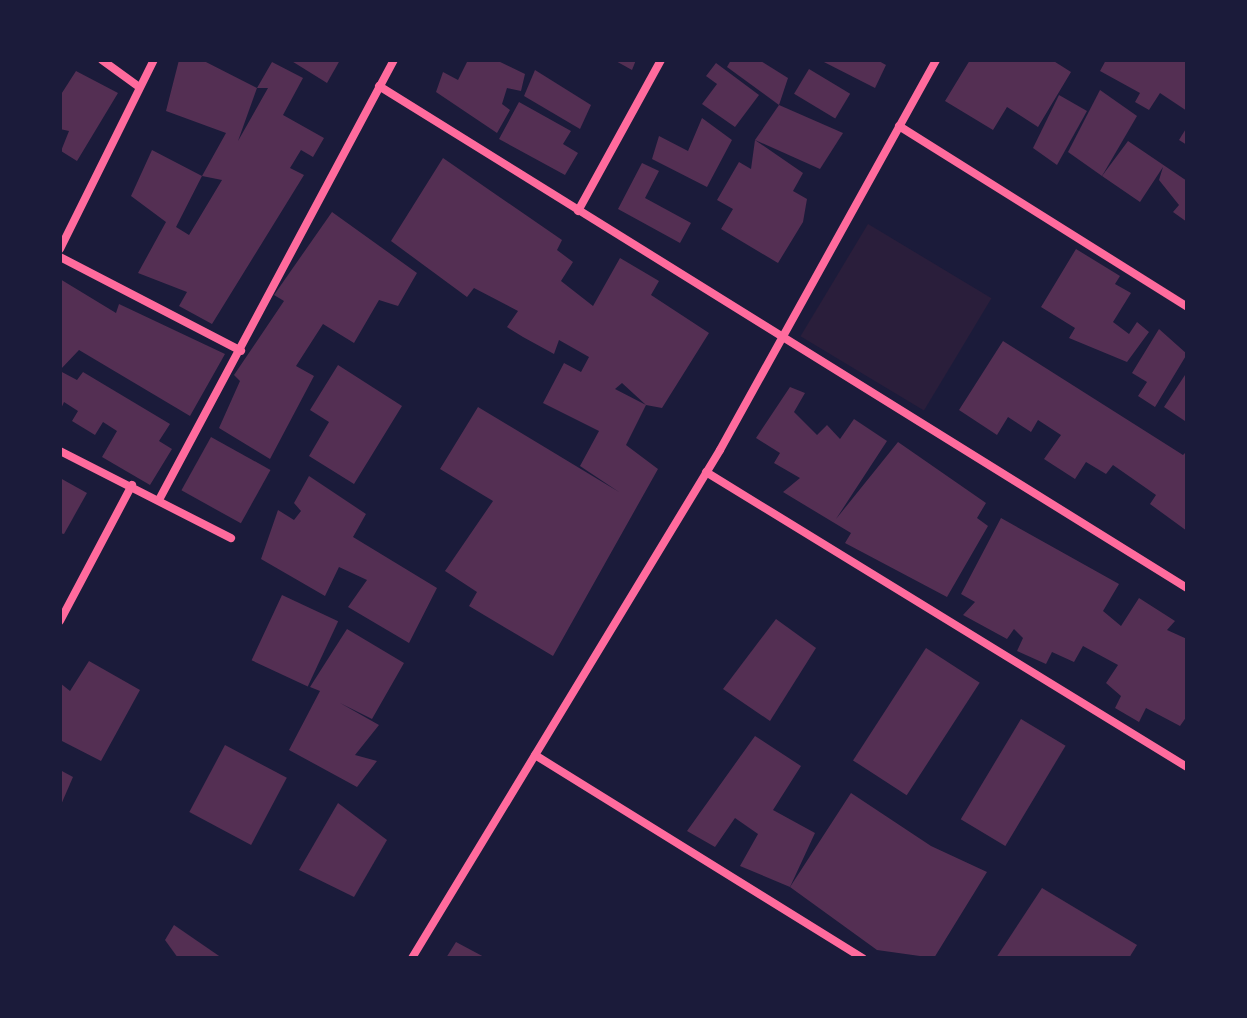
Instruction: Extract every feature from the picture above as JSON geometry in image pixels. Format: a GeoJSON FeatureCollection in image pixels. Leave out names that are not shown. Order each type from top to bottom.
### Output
{"type":"FeatureCollection","features":[{"type":"Feature","properties":{"kind":"street"},"geometry":{"type":"LineString","coordinates":[[102,60],[139,87]]}},
{"type":"Feature","properties":{"kind":"street"},"geometry":{"type":"LineString","coordinates":[[60,249],[154,60]]}},
{"type":"Feature","properties":{"kind":"street"},"geometry":{"type":"LineString","coordinates":[[160,498],[394,60]]}},
{"type":"Feature","properties":{"kind":"street"},"geometry":{"type":"LineString","coordinates":[[578,211],[661,60]]}},
{"type":"Feature","properties":{"kind":"street"},"geometry":{"type":"LineString","coordinates":[[412,958],[706,472],[936,60]]}},
{"type":"Feature","properties":{"kind":"street"},"geometry":{"type":"LineString","coordinates":[[379,86],[1187,588]]}},
{"type":"Feature","properties":{"kind":"street"},"geometry":{"type":"LineString","coordinates":[[899,126],[1187,307]]}},
{"type":"Feature","properties":{"kind":"street"},"geometry":{"type":"LineString","coordinates":[[60,257],[241,351]]}},
{"type":"Feature","properties":{"kind":"street"},"geometry":{"type":"LineString","coordinates":[[60,451],[160,498],[231,538]]}},
{"type":"Feature","properties":{"kind":"street"},"geometry":{"type":"LineString","coordinates":[[706,472],[1187,767]]}},
{"type":"Feature","properties":{"kind":"street"},"geometry":{"type":"LineString","coordinates":[[60,621],[132,485]]}},
{"type":"Feature","properties":{"kind":"street"},"geometry":{"type":"LineString","coordinates":[[535,755],[863,958]]}},
{"type":"Feature","properties":{"kind":"shaded area"},"geometry":{"type":"Polygon","coordinates":[[[868,224],[991,298],[924,410],[801,336],[868,224]]]}},
{"type":"Feature","properties":{"kind":"building"},"geometry":{"type":"Polygon","coordinates":[[[179,60],[202,60],[257,88],[272,62],[303,78],[283,115],[324,138],[313,157],[301,150],[290,168],[304,175],[212,324],[179,306],[187,292],[138,273],[166,222],[131,196],[152,150],[202,176],[226,133],[166,111],[179,60]],[[257,88],[238,141],[268,88],[257,88]],[[202,176],[176,227],[189,235],[222,180],[202,176]]]}},
{"type":"Feature","properties":{"kind":"building"},"geometry":{"type":"Polygon","coordinates":[[[290,60],[340,60],[327,83],[290,60]]]}},
{"type":"Feature","properties":{"kind":"building"},"geometry":{"type":"Polygon","coordinates":[[[468,60],[496,60],[525,74],[521,91],[507,88],[502,104],[510,110],[497,133],[436,92],[443,72],[458,80],[468,60]]]}},
{"type":"Feature","properties":{"kind":"building"},"geometry":{"type":"Polygon","coordinates":[[[614,60],[636,60],[632,70],[614,60]]]}},
{"type":"Feature","properties":{"kind":"building"},"geometry":{"type":"Polygon","coordinates":[[[731,60],[759,60],[788,78],[779,105],[727,67],[731,60]]]}},
{"type":"Feature","properties":{"kind":"building"},"geometry":{"type":"Polygon","coordinates":[[[820,60],[877,60],[886,65],[875,88],[820,60]]]}},
{"type":"Feature","properties":{"kind":"building"},"geometry":{"type":"Polygon","coordinates":[[[970,60],[1052,60],[1071,72],[1038,127],[1007,107],[993,130],[945,101],[970,60]]]}},
{"type":"Feature","properties":{"kind":"building"},"geometry":{"type":"Polygon","coordinates":[[[1106,60],[1185,60],[1187,111],[1160,93],[1149,110],[1135,102],[1140,93],[1100,71],[1106,60]]]}},
{"type":"Feature","properties":{"kind":"building"},"geometry":{"type":"Polygon","coordinates":[[[716,63],[759,95],[735,127],[702,104],[717,84],[706,76],[716,63]]]}},
{"type":"Feature","properties":{"kind":"building"},"geometry":{"type":"Polygon","coordinates":[[[809,69],[850,94],[835,119],[794,94],[809,69]]]}},
{"type":"Feature","properties":{"kind":"building"},"geometry":{"type":"Polygon","coordinates":[[[535,70],[591,105],[580,129],[524,96],[535,70]]]}},
{"type":"Feature","properties":{"kind":"building"},"geometry":{"type":"Polygon","coordinates":[[[76,71],[118,93],[77,161],[61,151],[69,131],[60,129],[60,96],[76,71]]]}},
{"type":"Feature","properties":{"kind":"building"},"geometry":{"type":"Polygon","coordinates":[[[1100,90],[1137,116],[1102,176],[1068,152],[1100,90]]]}},
{"type":"Feature","properties":{"kind":"building"},"geometry":{"type":"Polygon","coordinates":[[[1059,95],[1087,111],[1057,165],[1033,148],[1059,95]]]}},
{"type":"Feature","properties":{"kind":"building"},"geometry":{"type":"Polygon","coordinates":[[[519,102],[571,131],[563,144],[578,153],[565,175],[499,139],[519,102]]]}},
{"type":"Feature","properties":{"kind":"building"},"geometry":{"type":"Polygon","coordinates":[[[779,105],[843,133],[820,169],[755,140],[779,105]]]}},
{"type":"Feature","properties":{"kind":"building"},"geometry":{"type":"Polygon","coordinates":[[[702,118],[732,140],[707,187],[652,159],[659,136],[688,151],[702,118]]]}},
{"type":"Feature","properties":{"kind":"building"},"geometry":{"type":"Polygon","coordinates":[[[1187,127],[1187,145],[1179,140],[1187,127]]]}},
{"type":"Feature","properties":{"kind":"building"},"geometry":{"type":"Polygon","coordinates":[[[755,140],[803,173],[793,191],[807,199],[803,222],[778,263],[721,229],[733,209],[717,200],[739,162],[751,169],[755,140]]]}},
{"type":"Feature","properties":{"kind":"building"},"geometry":{"type":"Polygon","coordinates":[[[1128,141],[1187,181],[1187,222],[1173,212],[1179,205],[1159,180],[1163,167],[1140,202],[1102,176],[1128,141]]]}},
{"type":"Feature","properties":{"kind":"building"},"geometry":{"type":"Polygon","coordinates":[[[443,158],[562,240],[557,250],[573,262],[561,281],[593,306],[620,258],[659,281],[651,295],[709,333],[662,408],[646,405],[626,445],[658,469],[553,656],[469,606],[477,592],[445,571],[493,501],[440,469],[478,407],[619,492],[580,466],[599,431],[543,403],[564,363],[581,372],[589,357],[559,340],[554,354],[523,337],[507,327],[518,311],[474,288],[467,297],[391,241],[443,158]],[[622,383],[615,389],[646,405],[622,383]]]}},
{"type":"Feature","properties":{"kind":"building"},"geometry":{"type":"Polygon","coordinates":[[[642,163],[659,171],[645,198],[691,223],[680,243],[618,209],[642,163]]]}},
{"type":"Feature","properties":{"kind":"building"},"geometry":{"type":"Polygon","coordinates":[[[332,212],[417,273],[398,306],[379,300],[354,343],[323,324],[296,366],[314,376],[270,459],[219,428],[240,381],[234,375],[284,301],[274,295],[332,212]]]}},
{"type":"Feature","properties":{"kind":"building"},"geometry":{"type":"Polygon","coordinates":[[[1076,249],[1120,276],[1115,284],[1131,293],[1113,322],[1129,334],[1137,322],[1149,332],[1127,362],[1069,338],[1075,328],[1041,307],[1076,249]]]}},
{"type":"Feature","properties":{"kind":"building"},"geometry":{"type":"Polygon","coordinates":[[[60,279],[116,313],[119,304],[225,354],[190,416],[79,350],[60,370],[60,279]]]}},
{"type":"Feature","properties":{"kind":"building"},"geometry":{"type":"Polygon","coordinates":[[[1159,329],[1187,354],[1155,407],[1138,396],[1147,382],[1132,373],[1159,329]]]}},
{"type":"Feature","properties":{"kind":"building"},"geometry":{"type":"Polygon","coordinates":[[[1003,341],[1183,455],[1187,451],[1187,531],[1150,504],[1156,495],[1113,465],[1106,474],[1086,462],[1075,479],[1044,459],[1061,435],[1038,420],[1031,432],[1008,417],[997,435],[959,410],[1003,341]]]}},
{"type":"Feature","properties":{"kind":"building"},"geometry":{"type":"Polygon","coordinates":[[[338,365],[402,406],[354,484],[309,456],[329,422],[310,410],[338,365]]]}},
{"type":"Feature","properties":{"kind":"building"},"geometry":{"type":"Polygon","coordinates":[[[60,371],[77,380],[83,372],[170,424],[159,441],[172,449],[150,485],[102,457],[117,431],[103,422],[95,435],[72,421],[78,411],[64,402],[60,411],[60,371]]]}},
{"type":"Feature","properties":{"kind":"building"},"geometry":{"type":"Polygon","coordinates":[[[1187,372],[1187,418],[1185,421],[1164,407],[1187,372]]]}},
{"type":"Feature","properties":{"kind":"building"},"geometry":{"type":"Polygon","coordinates":[[[790,387],[805,393],[794,412],[817,435],[827,425],[840,439],[854,419],[887,441],[836,519],[898,442],[986,503],[977,518],[988,526],[947,597],[845,543],[851,533],[783,492],[800,478],[774,463],[780,453],[756,438],[790,387]]]}},
{"type":"Feature","properties":{"kind":"building"},"geometry":{"type":"Polygon","coordinates":[[[211,437],[270,470],[241,523],[181,490],[211,437]]]}},
{"type":"Feature","properties":{"kind":"building"},"geometry":{"type":"Polygon","coordinates":[[[309,476],[366,514],[353,537],[437,588],[409,643],[348,607],[367,580],[339,567],[325,596],[261,559],[278,510],[294,520],[301,511],[294,503],[309,476]]]}},
{"type":"Feature","properties":{"kind":"building"},"geometry":{"type":"Polygon","coordinates":[[[60,478],[87,493],[64,534],[60,533],[60,478]]]}},
{"type":"Feature","properties":{"kind":"building"},"geometry":{"type":"Polygon","coordinates":[[[1001,518],[1119,584],[1103,611],[1121,626],[1139,598],[1175,621],[1167,630],[1187,639],[1187,716],[1180,726],[1146,708],[1139,722],[1115,708],[1121,696],[1106,683],[1118,665],[1083,646],[1074,662],[1052,652],[1046,664],[1017,651],[1023,638],[1014,629],[1007,639],[963,615],[975,602],[961,594],[1001,518]]]}},
{"type":"Feature","properties":{"kind":"building"},"geometry":{"type":"Polygon","coordinates":[[[282,595],[338,621],[308,686],[252,660],[282,595]]]}},
{"type":"Feature","properties":{"kind":"building"},"geometry":{"type":"Polygon","coordinates":[[[776,619],[816,648],[770,721],[723,689],[776,619]]]}},
{"type":"Feature","properties":{"kind":"building"},"geometry":{"type":"Polygon","coordinates":[[[347,629],[404,663],[372,719],[340,703],[379,725],[355,755],[377,761],[357,787],[289,750],[320,691],[310,687],[347,629]]]}},
{"type":"Feature","properties":{"kind":"building"},"geometry":{"type":"Polygon","coordinates":[[[926,648],[980,683],[907,795],[853,760],[926,648]]]}},
{"type":"Feature","properties":{"kind":"building"},"geometry":{"type":"Polygon","coordinates":[[[89,661],[140,690],[101,761],[60,740],[60,683],[70,691],[89,661]]]}},
{"type":"Feature","properties":{"kind":"building"},"geometry":{"type":"Polygon","coordinates":[[[1021,719],[1066,746],[1005,846],[961,819],[1021,719]]]}},
{"type":"Feature","properties":{"kind":"building"},"geometry":{"type":"Polygon","coordinates":[[[755,736],[801,766],[773,810],[815,833],[790,887],[740,866],[758,834],[735,818],[715,847],[687,831],[755,736]]]}},
{"type":"Feature","properties":{"kind":"building"},"geometry":{"type":"Polygon","coordinates":[[[225,745],[287,778],[251,845],[189,812],[225,745]]]}},
{"type":"Feature","properties":{"kind":"building"},"geometry":{"type":"Polygon","coordinates":[[[60,770],[73,777],[60,807],[60,770]]]}},
{"type":"Feature","properties":{"kind":"building"},"geometry":{"type":"Polygon","coordinates":[[[851,793],[931,846],[987,872],[934,958],[877,950],[790,887],[851,793]]]}},
{"type":"Feature","properties":{"kind":"building"},"geometry":{"type":"Polygon","coordinates":[[[338,803],[387,840],[354,897],[299,870],[338,803]]]}},
{"type":"Feature","properties":{"kind":"building"},"geometry":{"type":"Polygon","coordinates":[[[1042,888],[1137,945],[1129,958],[996,958],[1042,888]]]}},
{"type":"Feature","properties":{"kind":"building"},"geometry":{"type":"Polygon","coordinates":[[[174,925],[222,958],[178,958],[165,940],[174,925]]]}},
{"type":"Feature","properties":{"kind":"building"},"geometry":{"type":"Polygon","coordinates":[[[456,942],[486,958],[446,958],[456,942]]]}}]}
